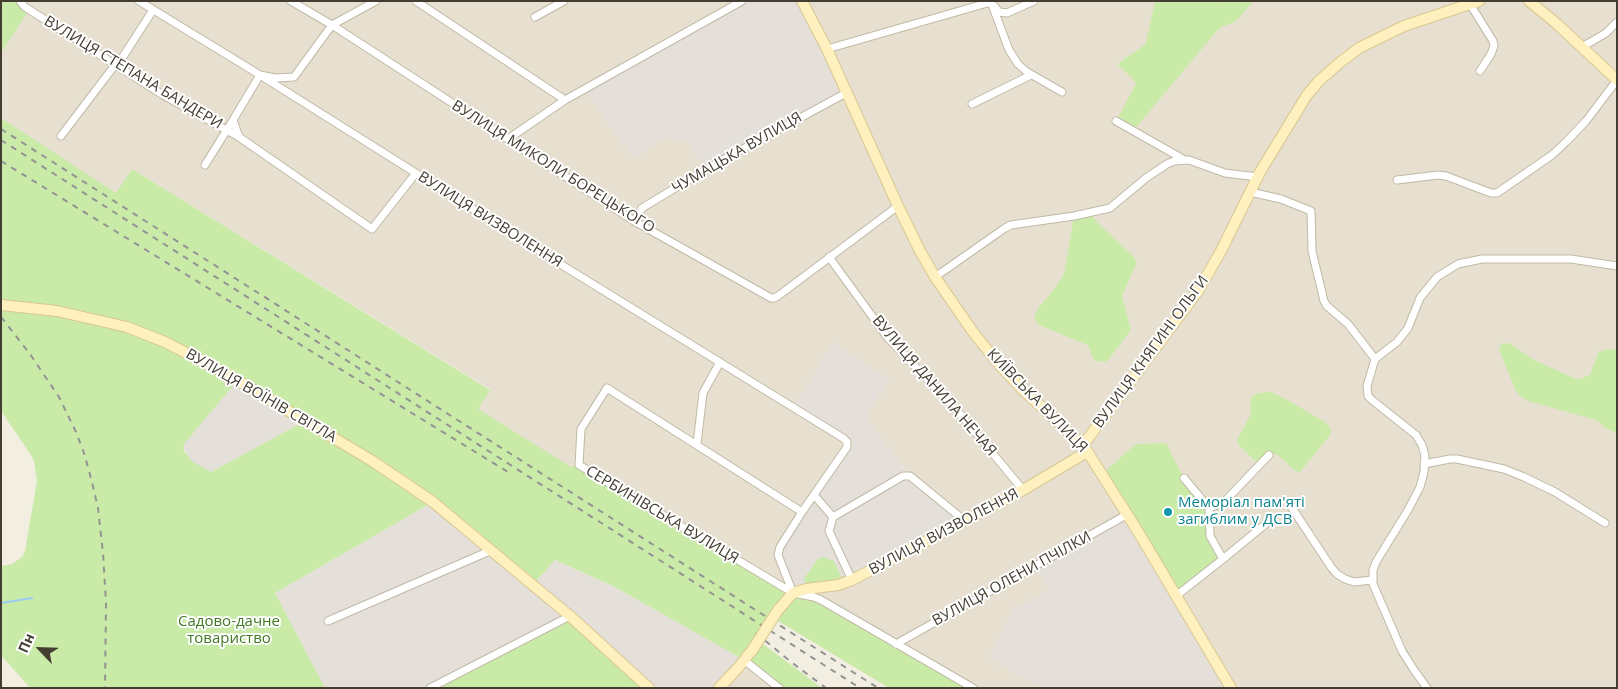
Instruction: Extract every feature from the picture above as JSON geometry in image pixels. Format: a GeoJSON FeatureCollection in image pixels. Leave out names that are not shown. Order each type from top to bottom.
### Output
{"type":"FeatureCollection","features":[{"type":"Feature","properties":{"kind":"street","name":"ВУЛИЦЯ СТЕПАНА БАНДЕРИ"},"geometry":{"type":"LineString","coordinates":[[20,1],[25,7],[163,95],[239,137]]}},
{"type":"Feature","properties":{"kind":"street"},"geometry":{"type":"LineString","coordinates":[[139,1],[260,75],[275,78],[294,77],[332,25],[376,1]]}},
{"type":"Feature","properties":{"kind":"street","name":"ВУЛИЦЯ МИКОЛИ БОРЕЦЬКОГО"},"geometry":{"type":"LineString","coordinates":[[291,1],[332,25],[634,221],[771,298],[778,296],[829,258]]}},
{"type":"Feature","properties":{"kind":"street"},"geometry":{"type":"LineString","coordinates":[[416,1],[565,100]]}},
{"type":"Feature","properties":{"kind":"street"},"geometry":{"type":"LineString","coordinates":[[535,17],[564,1]]}},
{"type":"Feature","properties":{"kind":"street"},"geometry":{"type":"LineString","coordinates":[[508,139],[565,100],[742,1]]}},
{"type":"Feature","properties":{"kind":"street","name":"КИЇВСЬКА ВУЛИЦЯ"},"geometry":{"type":"LineString","coordinates":[[802,1],[827,49],[898,206],[920,251],[935,276],[977,337],[997,362],[1022,389],[1085,449],[1128,514],[1231,688]]}},
{"type":"Feature","properties":{"kind":"street"},"geometry":{"type":"LineString","coordinates":[[988,2],[999,12],[1004,13],[1034,1]]}},
{"type":"Feature","properties":{"kind":"street"},"geometry":{"type":"LineString","coordinates":[[1397,180],[1438,175],[1446,176],[1491,193],[1497,192],[1552,155],[1567,142],[1586,121],[1617,80],[1539,5],[1529,1]]}},
{"type":"Feature","properties":{"kind":"street"},"geometry":{"type":"LineString","coordinates":[[827,49],[988,2]]}},
{"type":"Feature","properties":{"kind":"street"},"geometry":{"type":"LineString","coordinates":[[988,2],[1010,53],[1021,68],[1062,92]]}},
{"type":"Feature","properties":{"kind":"street","name":"ВУЛИЦЯ КНЯГИНІ ОЛЬГИ"},"geometry":{"type":"LineString","coordinates":[[1085,449],[1198,291],[1221,251],[1258,177],[1307,95],[1338,64],[1359,48],[1404,26],[1474,2],[1494,46],[1480,71]]}},
{"type":"Feature","properties":{"kind":"street"},"geometry":{"type":"LineString","coordinates":[[61,136],[116,65],[153,10]]}},
{"type":"Feature","properties":{"kind":"street"},"geometry":{"type":"LineString","coordinates":[[1582,47],[1606,33],[1617,22]]}},
{"type":"Feature","properties":{"kind":"street","name":"ВУЛИЦЯ СТЕПАНА БАНДЕРИ"},"geometry":{"type":"LineString","coordinates":[[239,137],[233,120],[260,75]]}},
{"type":"Feature","properties":{"kind":"street","name":"ВУЛИЦЯ ВИЗВОЛЕННЯ"},"geometry":{"type":"LineString","coordinates":[[260,75],[565,267],[843,438],[847,442],[847,447],[780,547],[778,555],[794,593],[806,589],[838,585],[852,580],[1023,490],[1085,449]]}},
{"type":"Feature","properties":{"kind":"street"},"geometry":{"type":"LineString","coordinates":[[972,104],[1031,75]]}},
{"type":"Feature","properties":{"kind":"street","name":"ЧУМАЦЬКА ВУЛИЦЯ"},"geometry":{"type":"LineString","coordinates":[[634,221],[642,208],[717,163],[846,93]]}},
{"type":"Feature","properties":{"kind":"street"},"geometry":{"type":"LineString","coordinates":[[205,164],[233,120]]}},
{"type":"Feature","properties":{"kind":"street"},"geometry":{"type":"LineString","coordinates":[[1116,121],[1183,160]]}},
{"type":"Feature","properties":{"kind":"street"},"geometry":{"type":"LineString","coordinates":[[239,137],[372,229],[416,173]]}},
{"type":"Feature","properties":{"kind":"street"},"geometry":{"type":"LineString","coordinates":[[935,276],[1005,228],[1019,223],[1074,216],[1107,209],[1116,204],[1162,166],[1174,160],[1192,161],[1225,173],[1258,177]]}},
{"type":"Feature","properties":{"kind":"street"},"geometry":{"type":"LineString","coordinates":[[1250,192],[1281,199],[1311,211],[1312,250],[1324,301],[1327,306],[1348,324],[1375,359]]}},
{"type":"Feature","properties":{"kind":"street"},"geometry":{"type":"LineString","coordinates":[[829,258],[898,206]]}},
{"type":"Feature","properties":{"kind":"street","name":"ВУЛИЦЯ ДАНИЛА НЕЧАЯ"},"geometry":{"type":"LineString","coordinates":[[829,258],[888,338],[962,416],[1023,490]]}},
{"type":"Feature","properties":{"kind":"street"},"geometry":{"type":"LineString","coordinates":[[1427,688],[1400,647],[1376,594],[1372,580],[1376,562],[1420,487],[1424,464],[1424,450],[1416,434],[1368,396],[1367,386],[1375,359],[1397,342],[1408,328],[1420,298],[1437,277],[1458,264],[1482,260],[1571,259],[1617,266]]}},
{"type":"Feature","properties":{"kind":"street","name":"ВУЛИЦЯ ВОЇНІВ СВІТЛА"},"geometry":{"type":"LineString","coordinates":[[1,305],[58,311],[127,326],[193,356],[347,446],[410,485],[433,502],[570,616],[649,688]]}},
{"type":"Feature","properties":{"kind":"street"},"geometry":{"type":"LineString","coordinates":[[720,362],[703,393],[696,444],[802,512]]}},
{"type":"Feature","properties":{"kind":"street","name":"СЕРБИНІВСЬКА ВУЛИЦЯ"},"geometry":{"type":"LineString","coordinates":[[696,444],[607,388],[582,428],[578,465],[794,593]]}},
{"type":"Feature","properties":{"kind":"street"},"geometry":{"type":"LineString","coordinates":[[1209,508],[1226,500],[1269,455]]}},
{"type":"Feature","properties":{"kind":"street"},"geometry":{"type":"LineString","coordinates":[[1424,464],[1457,458],[1510,471],[1555,492],[1605,522]]}},
{"type":"Feature","properties":{"kind":"street"},"geometry":{"type":"LineString","coordinates":[[852,580],[829,532],[833,517],[903,476],[910,476],[965,521]]}},
{"type":"Feature","properties":{"kind":"street"},"geometry":{"type":"LineString","coordinates":[[1184,478],[1209,508],[1210,536],[1223,559]]}},
{"type":"Feature","properties":{"kind":"street"},"geometry":{"type":"LineString","coordinates":[[814,495],[833,517]]}},
{"type":"Feature","properties":{"kind":"street"},"geometry":{"type":"LineString","coordinates":[[1290,505],[1337,574],[1354,582],[1372,580]]}},
{"type":"Feature","properties":{"kind":"street","name":"ВУЛИЦЯ ОЛЕНИ ПЧІЛКИ"},"geometry":{"type":"LineString","coordinates":[[896,644],[1128,514]]}},
{"type":"Feature","properties":{"kind":"street"},"geometry":{"type":"LineString","coordinates":[[1176,596],[1268,522]]}},
{"type":"Feature","properties":{"kind":"street"},"geometry":{"type":"LineString","coordinates":[[328,622],[492,550]]}},
{"type":"Feature","properties":{"kind":"street"},"geometry":{"type":"LineString","coordinates":[[718,688],[752,650],[778,610],[794,593],[821,600],[973,688]]}},
{"type":"Feature","properties":{"kind":"street"},"geometry":{"type":"LineString","coordinates":[[430,688],[570,616]]}},
{"type":"Feature","properties":{"kind":"street"},"geometry":{"type":"LineString","coordinates":[[744,660],[779,688]]}},
{"type":"Feature","properties":{"kind":"shaded area"},"geometry":{"type":"Polygon","coordinates":[[[20,1],[742,1],[666,137],[687,142],[802,1],[1617,1],[1617,688],[1231,688],[1035,567],[1049,590],[1012,610],[989,657],[1041,688],[973,688],[793,593],[579,465],[571,468],[477,409],[490,389],[132,169],[116,194],[1,118],[1,53],[29,10],[20,1]],[[833,343],[793,407],[847,442],[910,476],[866,417],[833,343]]]}},
{"type":"Feature","properties":{"kind":"shaded area"},"geometry":{"type":"Polygon","coordinates":[[[742,1],[802,1],[846,93],[706,170],[687,143],[666,137],[633,159],[585,89],[742,1]]]}},
{"type":"Feature","properties":{"kind":"shaded area"},"geometry":{"type":"Polygon","coordinates":[[[833,343],[889,379],[866,417],[910,476],[965,521],[852,580],[793,593],[781,564],[780,547],[847,442],[793,407],[833,343]]]}},
{"type":"Feature","properties":{"kind":"shaded area"},"geometry":{"type":"Polygon","coordinates":[[[237,380],[305,421],[211,472],[193,463],[183,448],[184,444],[237,380]]]}},
{"type":"Feature","properties":{"kind":"shaded area"},"geometry":{"type":"Polygon","coordinates":[[[433,502],[533,585],[554,560],[613,586],[744,660],[719,688],[325,688],[275,593],[433,502]]]}},
{"type":"Feature","properties":{"kind":"shaded area"},"geometry":{"type":"Polygon","coordinates":[[[1128,514],[1231,688],[1041,688],[988,658],[1012,610],[1049,590],[1035,566],[1128,514]]]}},
{"type":"Feature","properties":{"kind":"shaded area"},"geometry":{"type":"Polygon","coordinates":[[[744,660],[779,688],[719,688],[744,660]]]}},
{"type":"Feature","properties":{"kind":"green space"},"geometry":{"type":"Polygon","coordinates":[[[1,1],[20,1],[29,10],[1,53],[1,1]]]}},
{"type":"Feature","properties":{"kind":"green space"},"geometry":{"type":"Polygon","coordinates":[[[1155,1],[1219,1],[1224,3],[1228,1],[1254,1],[1235,22],[1221,27],[1216,32],[1133,131],[1116,121],[1136,84],[1118,65],[1146,43],[1155,1]]]}},
{"type":"Feature","properties":{"kind":"green space","name":"Садово-дачне товариство"},"geometry":{"type":"Polygon","coordinates":[[[1,118],[116,193],[132,169],[490,390],[478,409],[571,467],[579,465],[793,593],[807,595],[973,688],[889,688],[778,621],[763,644],[822,688],[779,688],[744,660],[613,586],[555,560],[533,585],[433,502],[275,593],[325,688],[30,688],[1,655],[1,566],[12,564],[22,557],[25,551],[37,481],[34,461],[31,455],[1,411],[1,118]],[[237,381],[184,444],[183,448],[193,462],[211,472],[305,421],[237,381]]]}},
{"type":"Feature","properties":{"kind":"green space"},"geometry":{"type":"Polygon","coordinates":[[[1090,213],[1133,256],[1137,263],[1122,295],[1130,331],[1105,362],[1093,359],[1088,345],[1039,325],[1034,318],[1037,310],[1064,274],[1074,216],[1090,213]]]}},
{"type":"Feature","properties":{"kind":"green space"},"geometry":{"type":"Polygon","coordinates":[[[1507,343],[1534,360],[1576,379],[1590,375],[1598,353],[1609,349],[1617,350],[1617,433],[1607,429],[1596,420],[1528,401],[1519,395],[1499,350],[1501,344],[1507,343]]]}},
{"type":"Feature","properties":{"kind":"green space"},"geometry":{"type":"Polygon","coordinates":[[[1271,392],[1325,422],[1331,429],[1330,435],[1300,472],[1295,471],[1277,454],[1269,455],[1259,465],[1238,444],[1237,440],[1251,414],[1250,400],[1252,396],[1271,392]]]}},
{"type":"Feature","properties":{"kind":"green space"},"geometry":{"type":"Polygon","coordinates":[[[1166,443],[1184,478],[1209,508],[1209,533],[1223,559],[1176,596],[1102,474],[1136,444],[1166,443]]]}},
{"type":"Feature","properties":{"kind":"green space"},"geometry":{"type":"Polygon","coordinates":[[[823,557],[834,561],[844,583],[811,588],[804,581],[818,559],[823,557]]]}},
{"type":"Feature","properties":{"kind":"green space"},"geometry":{"type":"Polygon","coordinates":[[[570,616],[649,688],[430,688],[570,616]]]}},
{"type":"Feature","properties":{"kind":"waterway"},"geometry":{"type":"LineString","coordinates":[[1,603],[32,598]]}},
{"type":"Feature","properties":{"kind":"railway"},"geometry":{"type":"LineString","coordinates":[[1,129],[878,688]]}},
{"type":"Feature","properties":{"kind":"railway"},"geometry":{"type":"LineString","coordinates":[[1,140],[860,688]]}},
{"type":"Feature","properties":{"kind":"railway"},"geometry":{"type":"LineString","coordinates":[[1,161],[508,472]]}},
{"type":"Feature","properties":{"kind":"railway"},"geometry":{"type":"LineString","coordinates":[[1,317],[30,354],[59,397],[84,453],[98,508],[103,553],[106,603],[105,688]]}},
{"type":"Feature","properties":{"kind":"railway"},"geometry":{"type":"LineString","coordinates":[[756,633],[826,688]]}},
{"type":"Feature","properties":{"kind":"place","name":"Меморіал пам'яті загиблим у ДСВ"},"geometry":{"type":"Point","coordinates":[1168,512]}}]}
